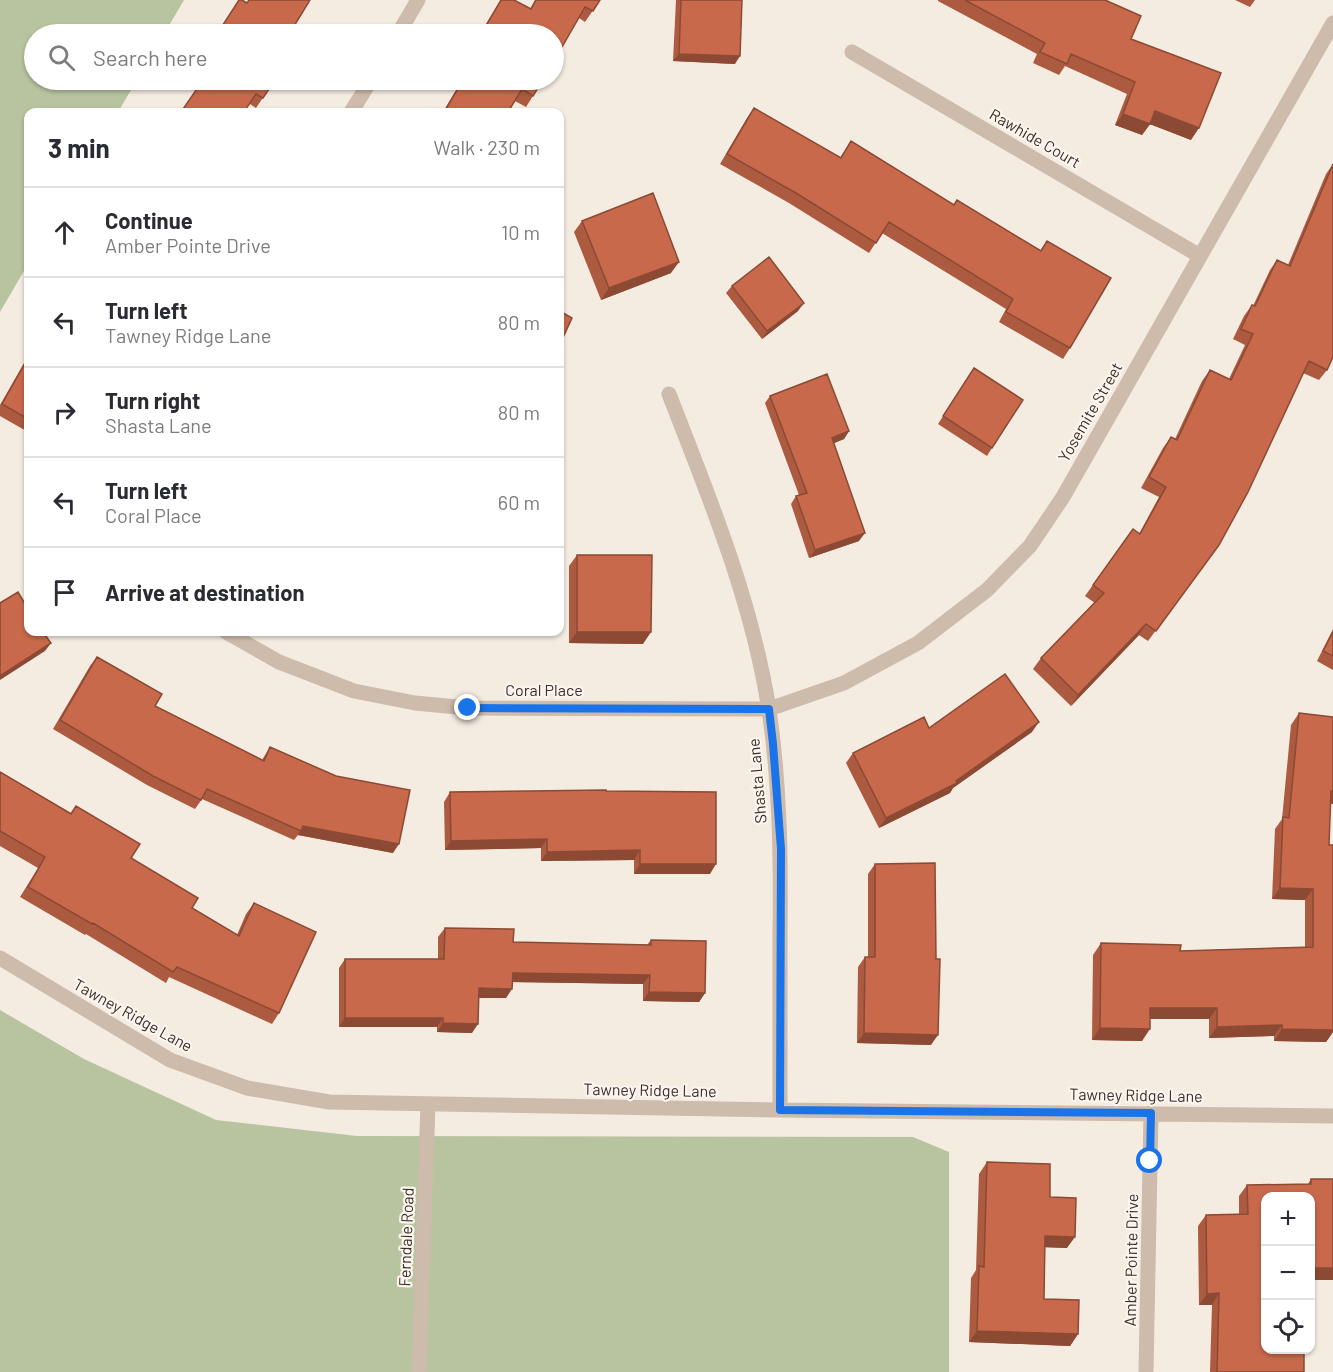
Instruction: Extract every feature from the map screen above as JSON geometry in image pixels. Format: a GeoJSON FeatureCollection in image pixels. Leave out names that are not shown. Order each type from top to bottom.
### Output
{"type":"FeatureCollection","features":[{"type":"Feature","properties":{"kind":"street"},"geometry":{"type":"LineString","coordinates":[[404,24],[418,0]]}},
{"type":"Feature","properties":{"kind":"street","name":"Yosemite Street"},"geometry":{"type":"LineString","coordinates":[[769,709],[844,683],[918,643],[987,590],[1030,546],[1063,497],[1333,23]]}},
{"type":"Feature","properties":{"kind":"street","name":"Rawhide Court"},"geometry":{"type":"LineString","coordinates":[[852,52],[1200,256]]}},
{"type":"Feature","properties":{"kind":"street"},"geometry":{"type":"LineString","coordinates":[[354,108],[365,90]]}},
{"type":"Feature","properties":{"kind":"street","name":"Shasta Lane"},"geometry":{"type":"LineString","coordinates":[[669,394],[731,557],[758,654],[769,709],[781,849],[780,1110]]}},
{"type":"Feature","properties":{"kind":"street","name":"Coral Place"},"geometry":{"type":"LineString","coordinates":[[233,636],[279,662],[354,691],[415,703],[468,708],[769,709]]}},
{"type":"Feature","properties":{"kind":"street","name":"Tawney Ridge Lane"},"geometry":{"type":"LineString","coordinates":[[0,958],[170,1060],[247,1088],[329,1102],[1333,1116]]}},
{"type":"Feature","properties":{"kind":"street","name":"Ferndale Road"},"geometry":{"type":"LineString","coordinates":[[419,1372],[428,1104]]}},
{"type":"Feature","properties":{"kind":"street","name":"Amber Pointe Drive"},"geometry":{"type":"LineString","coordinates":[[1146,1372],[1151,1113]]}},
{"type":"Feature","properties":{"kind":"green space"},"geometry":{"type":"Polygon","coordinates":[[[0,0],[184,0],[170,24],[24,24],[24,90],[131,90],[120,108],[24,108],[24,271],[0,312],[0,0]]]}},
{"type":"Feature","properties":{"kind":"green space"},"geometry":{"type":"Polygon","coordinates":[[[0,1010],[84,1059],[216,1120],[357,1136],[913,1137],[949,1152],[949,1372],[0,1372],[0,1010]]]}},
{"type":"Feature","properties":{"kind":"building"},"geometry":{"type":"Polygon","coordinates":[[[239,0],[247,3],[249,0],[310,0],[295,24],[223,24],[239,0]]]}},
{"type":"Feature","properties":{"kind":"building"},"geometry":{"type":"Polygon","coordinates":[[[501,0],[514,0],[531,9],[536,0],[600,0],[593,11],[585,7],[564,44],[564,24],[487,24],[501,0]]]}},
{"type":"Feature","properties":{"kind":"building"},"geometry":{"type":"Polygon","coordinates":[[[681,0],[742,0],[740,56],[679,54],[681,0]]]}},
{"type":"Feature","properties":{"kind":"building"},"geometry":{"type":"Polygon","coordinates":[[[965,0],[1105,0],[1141,16],[1131,39],[1221,73],[1199,128],[1155,111],[1150,124],[1123,114],[1135,82],[1071,54],[1067,64],[1040,52],[1045,43],[965,0]]]}},
{"type":"Feature","properties":{"kind":"building"},"geometry":{"type":"Polygon","coordinates":[[[196,90],[268,90],[263,98],[256,94],[247,108],[184,108],[196,90]]]}},
{"type":"Feature","properties":{"kind":"building"},"geometry":{"type":"Polygon","coordinates":[[[457,90],[521,90],[510,108],[446,108],[457,90]]]}},
{"type":"Feature","properties":{"kind":"building"},"geometry":{"type":"Polygon","coordinates":[[[524,90],[537,90],[533,96],[524,90]]]}},
{"type":"Feature","properties":{"kind":"building"},"geometry":{"type":"Polygon","coordinates":[[[754,108],[841,158],[851,141],[954,205],[957,200],[1041,251],[1047,241],[1111,278],[1070,348],[1006,312],[1013,299],[889,222],[876,243],[796,193],[727,154],[754,108]]]}},
{"type":"Feature","properties":{"kind":"building"},"geometry":{"type":"Polygon","coordinates":[[[1333,164],[1333,357],[1327,370],[1309,361],[1248,492],[1219,545],[1156,631],[1146,624],[1078,695],[1041,658],[1104,593],[1093,585],[1133,529],[1140,534],[1166,487],[1149,477],[1171,437],[1177,440],[1210,370],[1231,380],[1253,334],[1241,329],[1252,305],[1255,306],[1277,260],[1290,266],[1333,164]]]}},
{"type":"Feature","properties":{"kind":"building"},"geometry":{"type":"Polygon","coordinates":[[[653,193],[679,262],[609,288],[582,221],[653,193]]]}},
{"type":"Feature","properties":{"kind":"building"},"geometry":{"type":"Polygon","coordinates":[[[769,257],[804,303],[767,331],[732,286],[769,257]]]}},
{"type":"Feature","properties":{"kind":"building"},"geometry":{"type":"Polygon","coordinates":[[[564,313],[572,318],[564,335],[564,313]]]}},
{"type":"Feature","properties":{"kind":"building"},"geometry":{"type":"Polygon","coordinates":[[[24,365],[24,417],[2,404],[24,365]]]}},
{"type":"Feature","properties":{"kind":"building"},"geometry":{"type":"Polygon","coordinates":[[[974,368],[1023,400],[992,448],[943,416],[974,368]]]}},
{"type":"Feature","properties":{"kind":"building"},"geometry":{"type":"Polygon","coordinates":[[[827,374],[849,431],[832,438],[865,533],[815,550],[796,496],[807,493],[770,396],[827,374]]]}},
{"type":"Feature","properties":{"kind":"building"},"geometry":{"type":"Polygon","coordinates":[[[577,555],[652,555],[651,632],[577,632],[577,555]]]}},
{"type":"Feature","properties":{"kind":"building"},"geometry":{"type":"Polygon","coordinates":[[[18,592],[24,602],[24,636],[46,636],[51,643],[0,676],[0,603],[18,592]]]}},
{"type":"Feature","properties":{"kind":"building"},"geometry":{"type":"Polygon","coordinates":[[[1333,632],[1333,656],[1323,651],[1333,632]]]}},
{"type":"Feature","properties":{"kind":"building"},"geometry":{"type":"Polygon","coordinates":[[[97,657],[162,694],[155,706],[264,761],[270,747],[336,776],[410,790],[399,844],[303,826],[301,831],[207,789],[201,800],[153,776],[60,720],[97,657]]]}},
{"type":"Feature","properties":{"kind":"building"},"geometry":{"type":"Polygon","coordinates":[[[1005,674],[1039,722],[956,781],[957,783],[886,818],[853,753],[924,717],[929,728],[1005,674]]]}},
{"type":"Feature","properties":{"kind":"building"},"geometry":{"type":"Polygon","coordinates":[[[1299,713],[1333,717],[1333,791],[1331,791],[1329,845],[1333,845],[1333,1030],[1282,1029],[1282,1025],[1217,1027],[1217,1008],[1150,1008],[1150,1029],[1100,1028],[1101,943],[1181,945],[1180,951],[1313,947],[1313,889],[1280,888],[1283,817],[1289,818],[1299,713]]]}},
{"type":"Feature","properties":{"kind":"building"},"geometry":{"type":"Polygon","coordinates":[[[0,772],[71,814],[76,806],[140,844],[131,858],[198,898],[192,908],[239,936],[254,903],[316,932],[279,1013],[177,967],[173,972],[93,923],[28,887],[45,857],[0,831],[0,772]]]}},
{"type":"Feature","properties":{"kind":"building"},"geometry":{"type":"Polygon","coordinates":[[[606,790],[716,792],[716,864],[640,864],[640,850],[547,852],[547,839],[451,841],[450,792],[606,790]]]}},
{"type":"Feature","properties":{"kind":"building"},"geometry":{"type":"Polygon","coordinates":[[[935,863],[936,959],[940,959],[938,1035],[864,1033],[865,957],[875,957],[875,864],[935,863]]]}},
{"type":"Feature","properties":{"kind":"building"},"geometry":{"type":"Polygon","coordinates":[[[445,928],[514,929],[513,942],[651,945],[651,940],[706,941],[705,993],[649,992],[650,975],[513,973],[512,989],[479,988],[478,1024],[443,1023],[443,1018],[345,1018],[345,959],[444,959],[445,928]]]}},
{"type":"Feature","properties":{"kind":"building"},"geometry":{"type":"Polygon","coordinates":[[[987,1162],[1050,1164],[1050,1197],[1076,1198],[1075,1237],[1045,1236],[1044,1299],[1079,1300],[1078,1334],[977,1331],[979,1266],[984,1267],[987,1162]]]}},
{"type":"Feature","properties":{"kind":"building"},"geometry":{"type":"Polygon","coordinates":[[[1311,1179],[1333,1179],[1333,1268],[1315,1268],[1315,1192],[1261,1192],[1261,1354],[1304,1354],[1304,1372],[1217,1372],[1219,1293],[1207,1294],[1206,1215],[1248,1214],[1247,1185],[1311,1184],[1311,1179]]]}},
{"type":"Feature","properties":{"kind":"route"},"geometry":{"type":"LineString","coordinates":[[468,708],[769,709],[781,849],[780,1110],[1151,1113],[1150,1161]]}}]}
